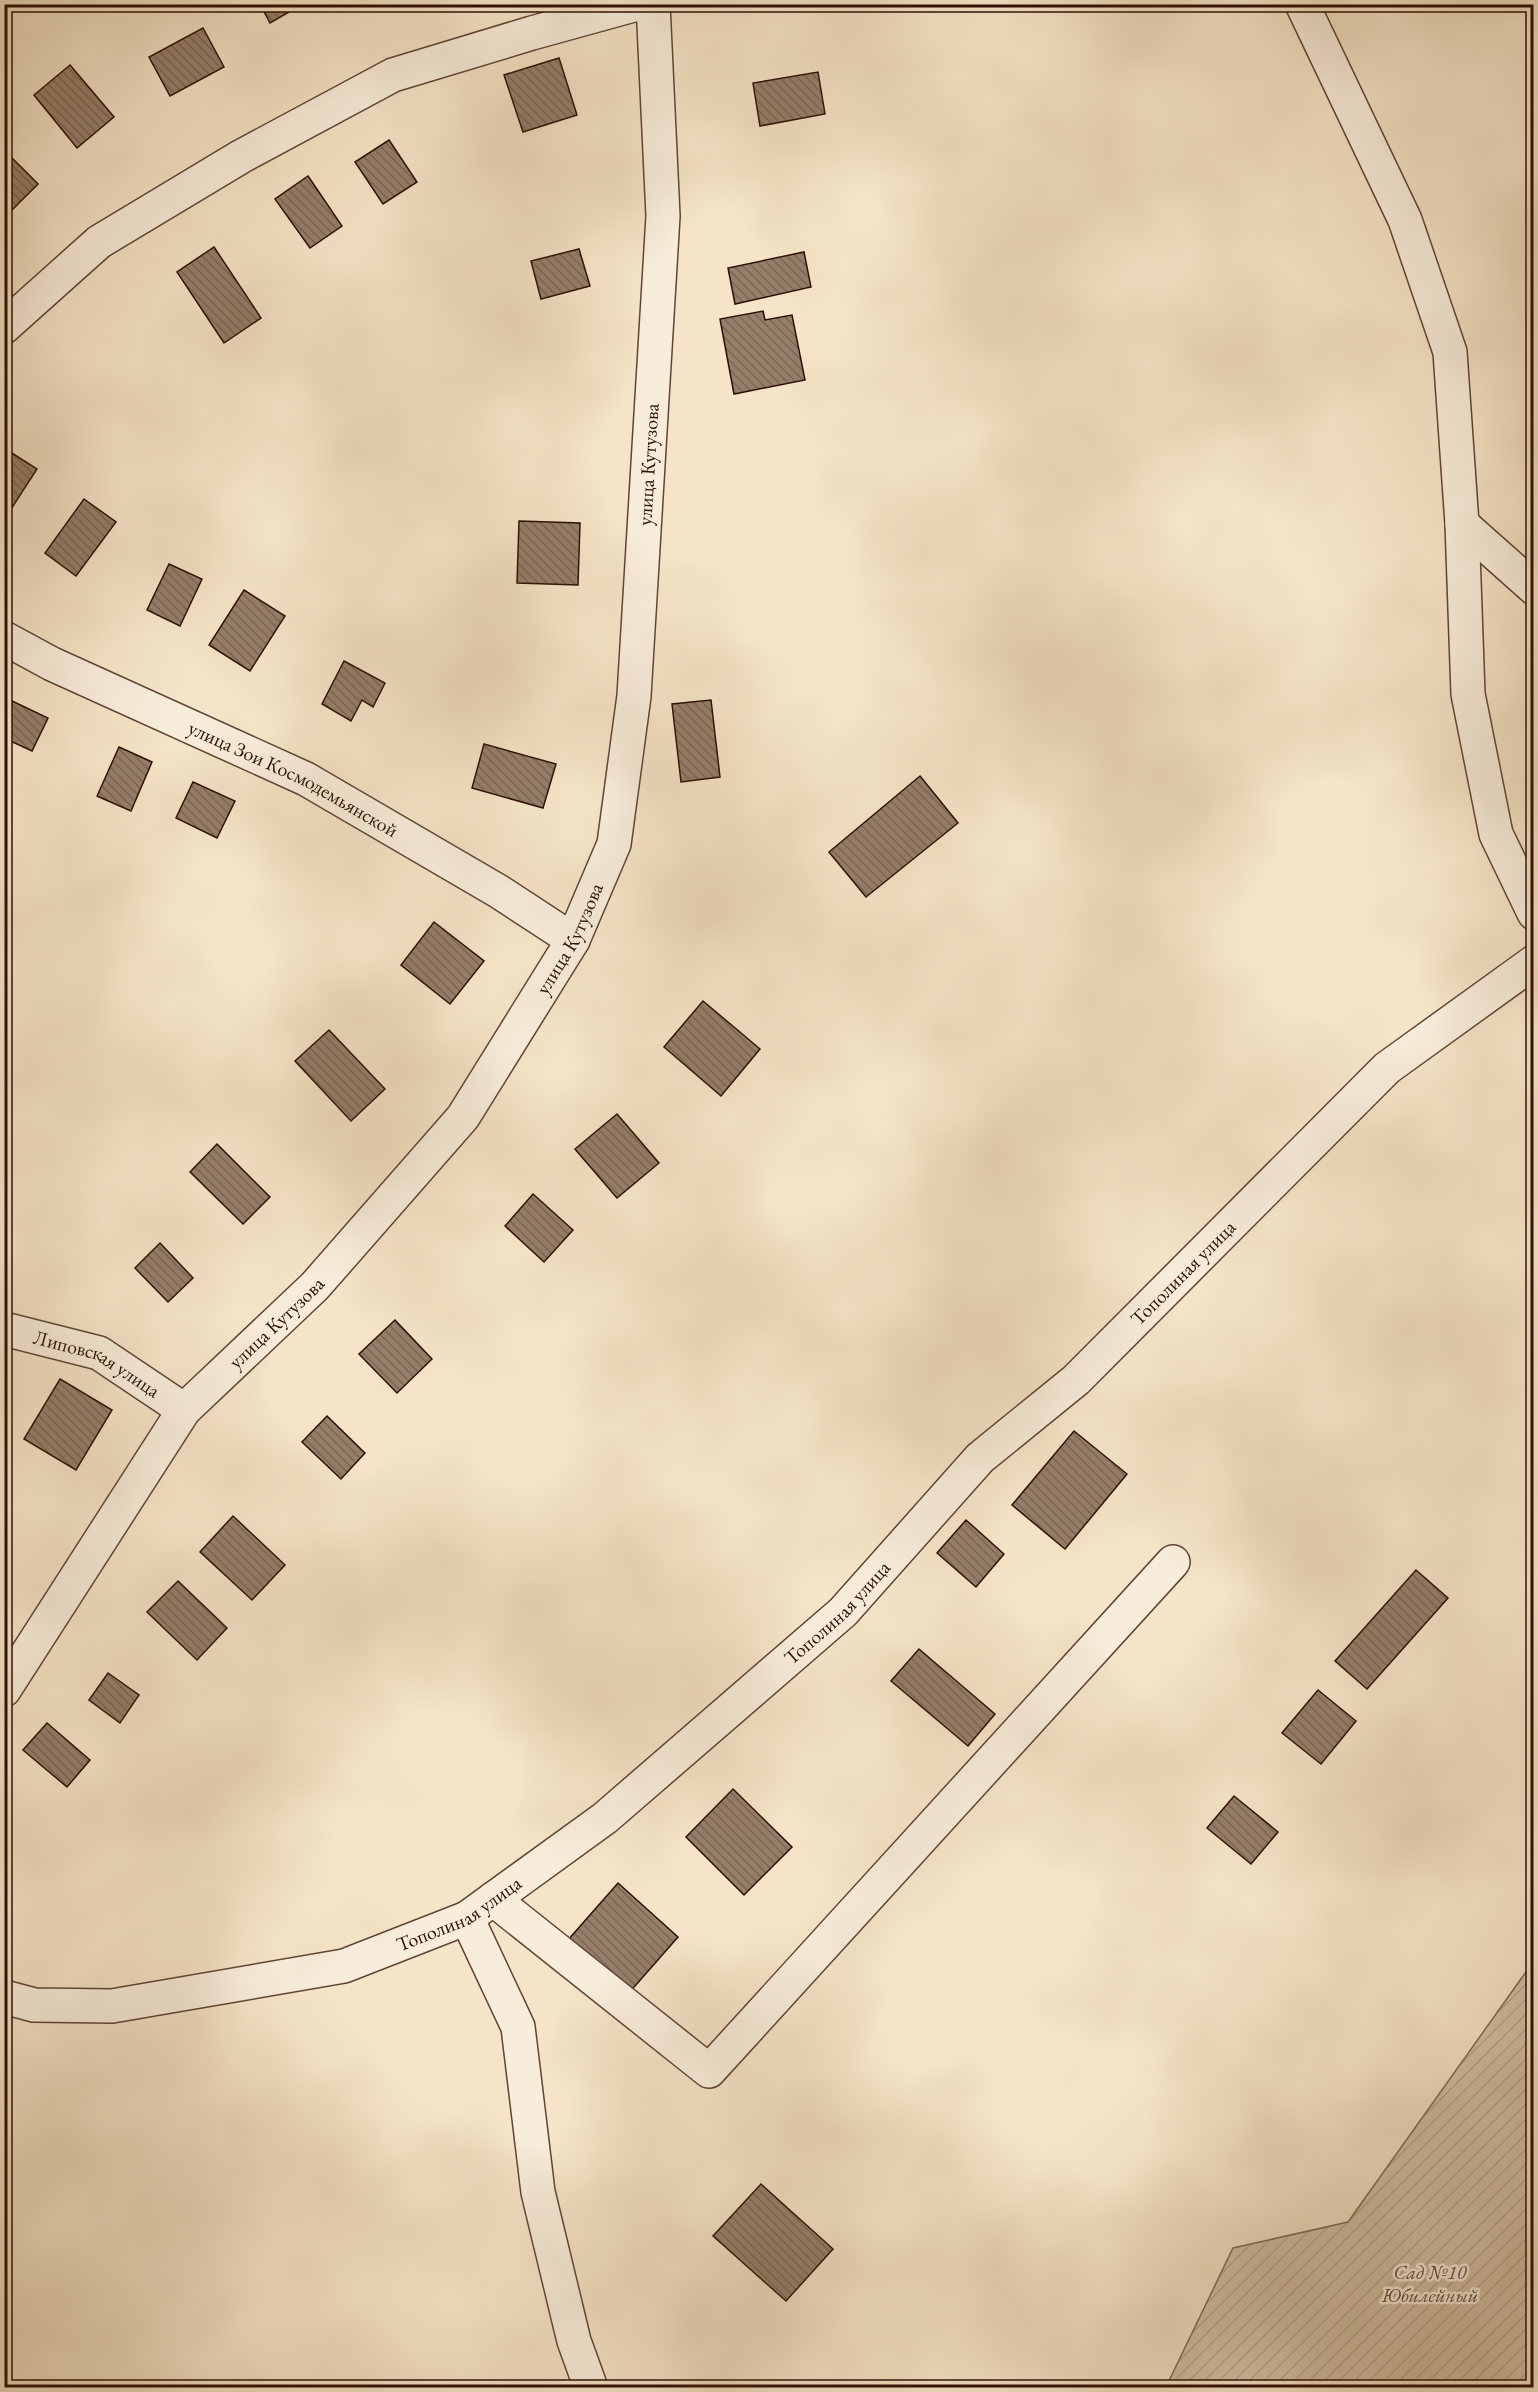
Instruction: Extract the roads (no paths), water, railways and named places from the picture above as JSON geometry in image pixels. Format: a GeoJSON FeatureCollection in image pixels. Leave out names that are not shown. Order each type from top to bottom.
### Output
{"type":"FeatureCollection","features":[{"type":"Feature","properties":{"kind":"street"},"geometry":{"type":"LineString","coordinates":[[4,327],[99,242],[242,156],[393,75],[637,4]]}},
{"type":"Feature","properties":{"kind":"street","name":"улица Кутузова"},"geometry":{"type":"LineString","coordinates":[[4,1690],[184,1410],[315,1286],[463,1118],[573,940],[614,844],[634,696],[663,216],[653,4]]}},
{"type":"Feature","properties":{"kind":"street"},"geometry":{"type":"LineString","coordinates":[[1302,4],[1405,220],[1450,352],[1462,524],[1468,694],[1496,834],[1533,913]]}},
{"type":"Feature","properties":{"kind":"street"},"geometry":{"type":"LineString","coordinates":[[1462,524],[1533,588]]}},
{"type":"Feature","properties":{"kind":"street","name":"улица Зои Космодемьянской"},"geometry":{"type":"LineString","coordinates":[[4,638],[52,664],[306,779],[498,891],[573,940]]}},
{"type":"Feature","properties":{"kind":"street","name":"Тополиная улица"},"geometry":{"type":"LineString","coordinates":[[4,1997],[34,2005],[112,2006],[344,1966],[467,1918],[605,1818],[843,1612],[980,1458],[1076,1380],[1387,1068],[1533,962]]}},
{"type":"Feature","properties":{"kind":"street","name":"Липовская улица"},"geometry":{"type":"LineString","coordinates":[[4,1329],[99,1353],[184,1410]]}},
{"type":"Feature","properties":{"kind":"street"},"geometry":{"type":"LineString","coordinates":[[493,1899],[709,2071],[1173,1562]]}},
{"type":"Feature","properties":{"kind":"street"},"geometry":{"type":"LineString","coordinates":[[467,1918],[518,2027],[538,2192],[574,2341],[591,2388]]}},
{"type":"Feature","properties":{"kind":"park label","name":"Сад №10 Юбилейный"},"geometry":{"type":"Point","coordinates":[1430,2284]}}]}
